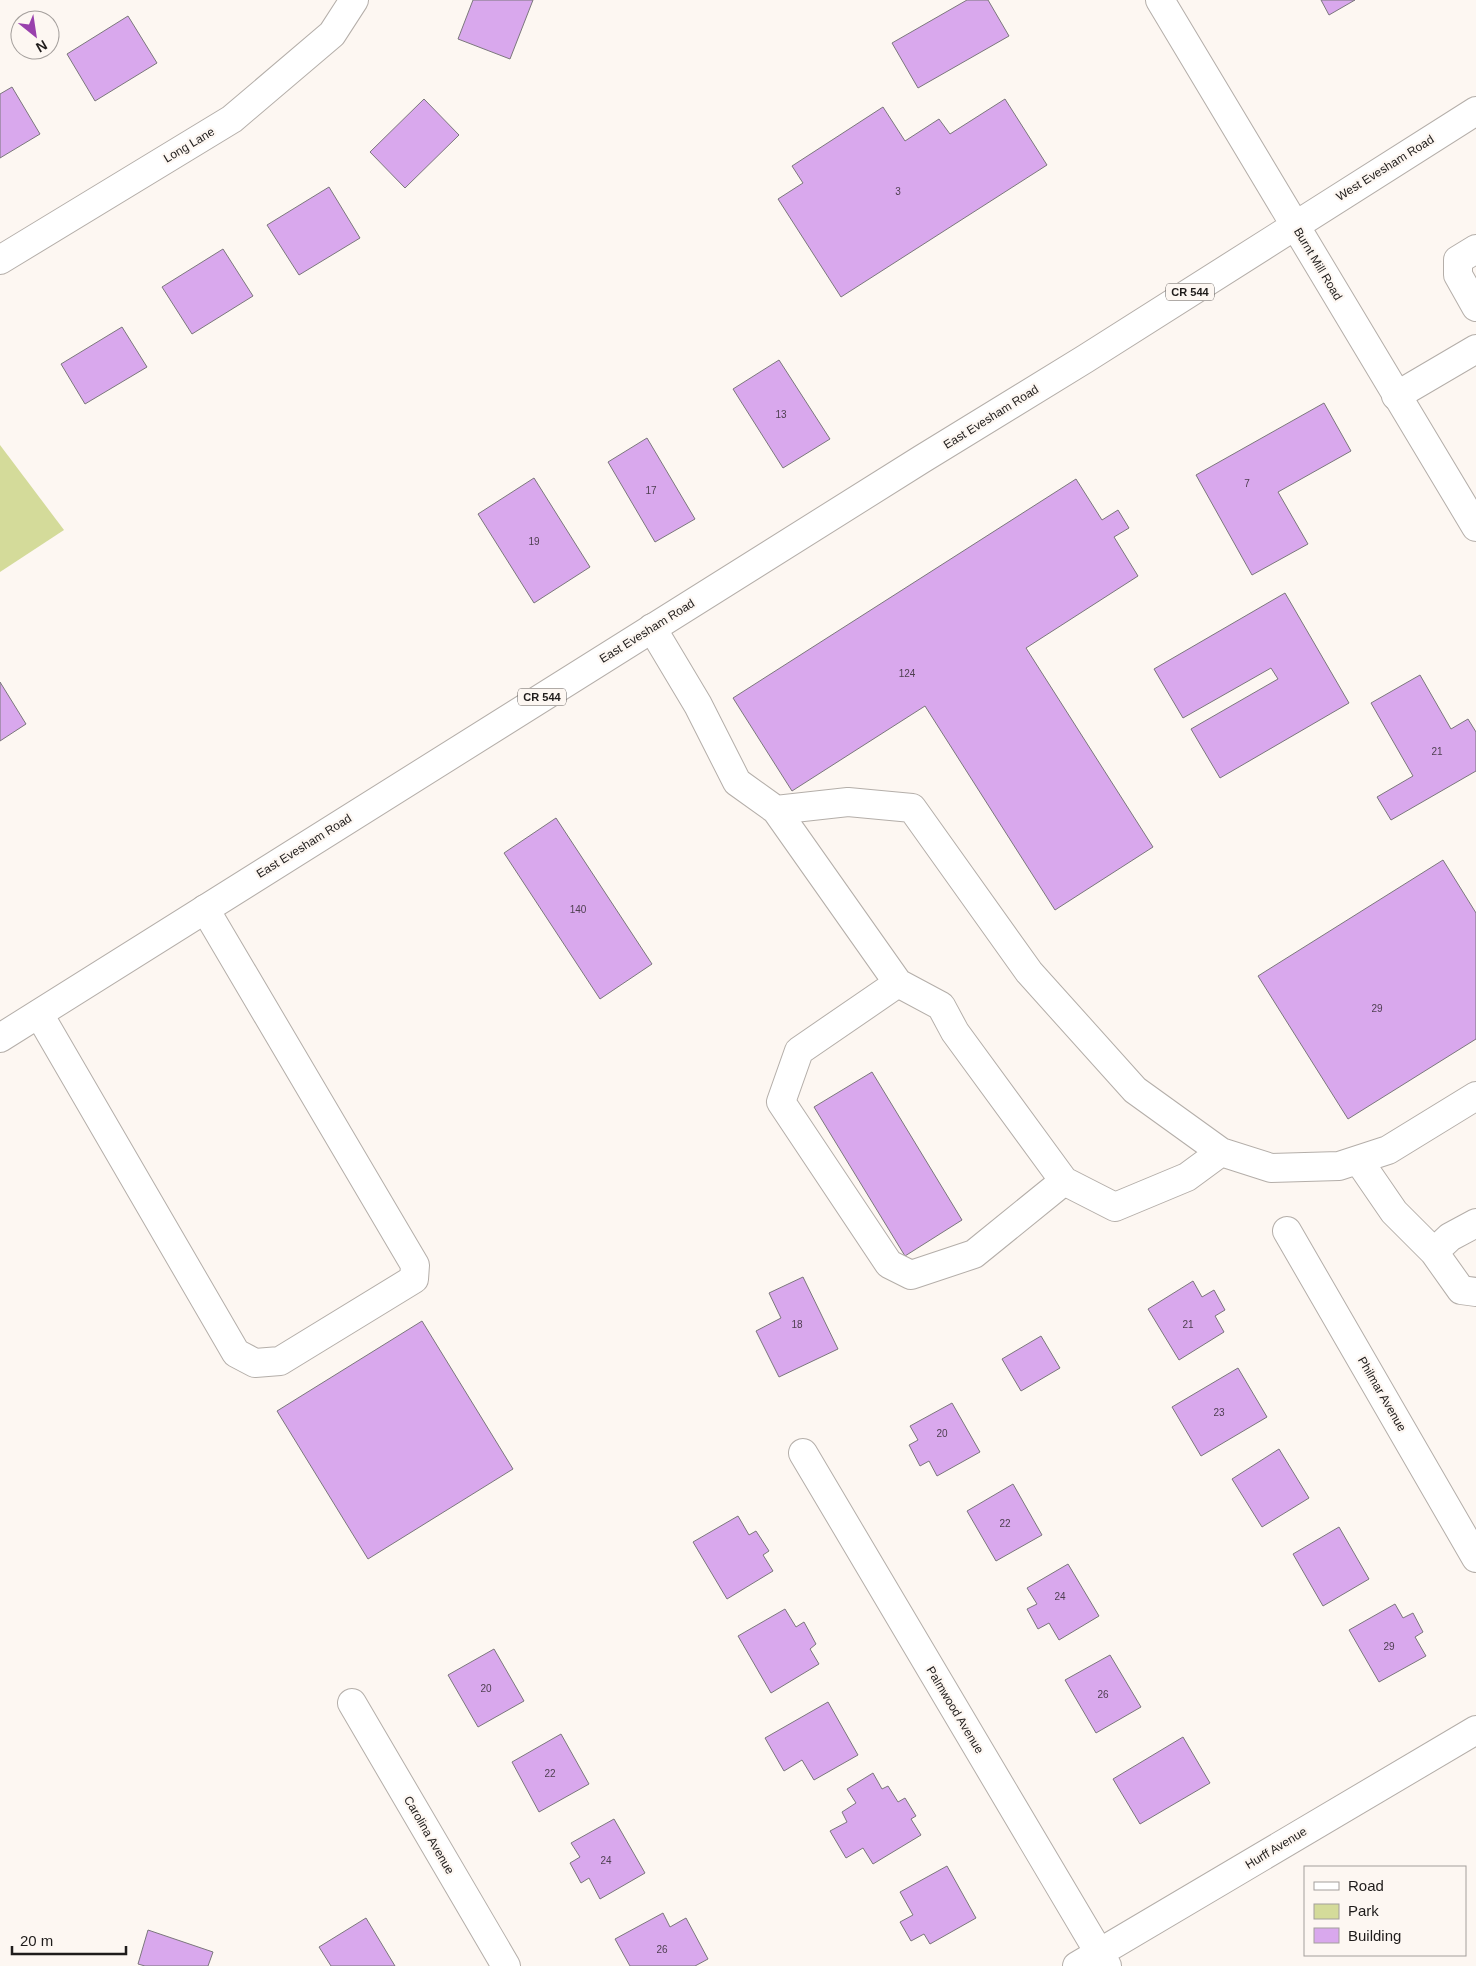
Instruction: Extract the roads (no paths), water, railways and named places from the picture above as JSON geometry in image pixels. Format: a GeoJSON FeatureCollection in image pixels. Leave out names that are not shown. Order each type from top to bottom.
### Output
{"type":"FeatureCollection","features":[{"type":"Feature","properties":{"kind":"main road","name":"Long Lane"},"geometry":{"type":"LineString","coordinates":[[0,260],[232,119],[332,34],[354,0]]}},
{"type":"Feature","properties":{"kind":"main road","name":"Burnt Mill Road"},"geometry":{"type":"LineString","coordinates":[[1160,0],[1476,527]]}},
{"type":"Feature","properties":{"kind":"main road","name":"West Evesham Road"},"geometry":{"type":"LineString","coordinates":[[1295,225],[1476,111]]}},
{"type":"Feature","properties":{"kind":"main road","name":"East Evesham Road"},"geometry":{"type":"LineString","coordinates":[[0,1038],[652,628],[1085,359],[1295,225]]}},
{"type":"Feature","properties":{"kind":"main road"},"geometry":{"type":"LineString","coordinates":[[1476,249],[1458,260],[1458,275],[1476,307]]}},
{"type":"Feature","properties":{"kind":"main road"},"geometry":{"type":"LineString","coordinates":[[1396,396],[1476,350]]}},
{"type":"Feature","properties":{"kind":"main road"},"geometry":{"type":"LineString","coordinates":[[652,628],[698,705],[737,782],[776,810],[898,983],[941,1006],[955,1032],[1064,1181],[1115,1206],[1187,1177],[1221,1152]]}},
{"type":"Feature","properties":{"kind":"main road"},"geometry":{"type":"LineString","coordinates":[[776,810],[848,802],[912,808],[1035,979],[1136,1090],[1221,1152],[1271,1168],[1339,1166],[1388,1150],[1476,1096]]}},
{"type":"Feature","properties":{"kind":"main road"},"geometry":{"type":"LineString","coordinates":[[39,1014],[236,1353],[255,1363],[280,1361],[414,1279],[415,1265],[205,909]]}},
{"type":"Feature","properties":{"kind":"main road"},"geometry":{"type":"LineString","coordinates":[[898,983],[798,1051],[781,1102],[890,1264],[911,1275],[974,1254],[1064,1181]]}},
{"type":"Feature","properties":{"kind":"main road"},"geometry":{"type":"LineString","coordinates":[[1359,1161],[1394,1212],[1442,1244],[1461,1290],[1476,1292]]}},
{"type":"Feature","properties":{"kind":"main road"},"geometry":{"type":"LineString","coordinates":[[1442,1244],[1476,1223]]}},
{"type":"Feature","properties":{"kind":"main road","name":"Philmar Avenue"},"geometry":{"type":"LineString","coordinates":[[1287,1231],[1476,1558]]}},
{"type":"Feature","properties":{"kind":"main road","name":"Palmwood Avenue"},"geometry":{"type":"LineString","coordinates":[[803,1453],[1094,1962]]}},
{"type":"Feature","properties":{"kind":"main road","name":"Carolina Avenue"},"geometry":{"type":"LineString","coordinates":[[352,1703],[506,1966]]}},
{"type":"Feature","properties":{"kind":"main road","name":"Hurff Avenue"},"geometry":{"type":"LineString","coordinates":[[1094,1962],[1476,1730]]}}]}
